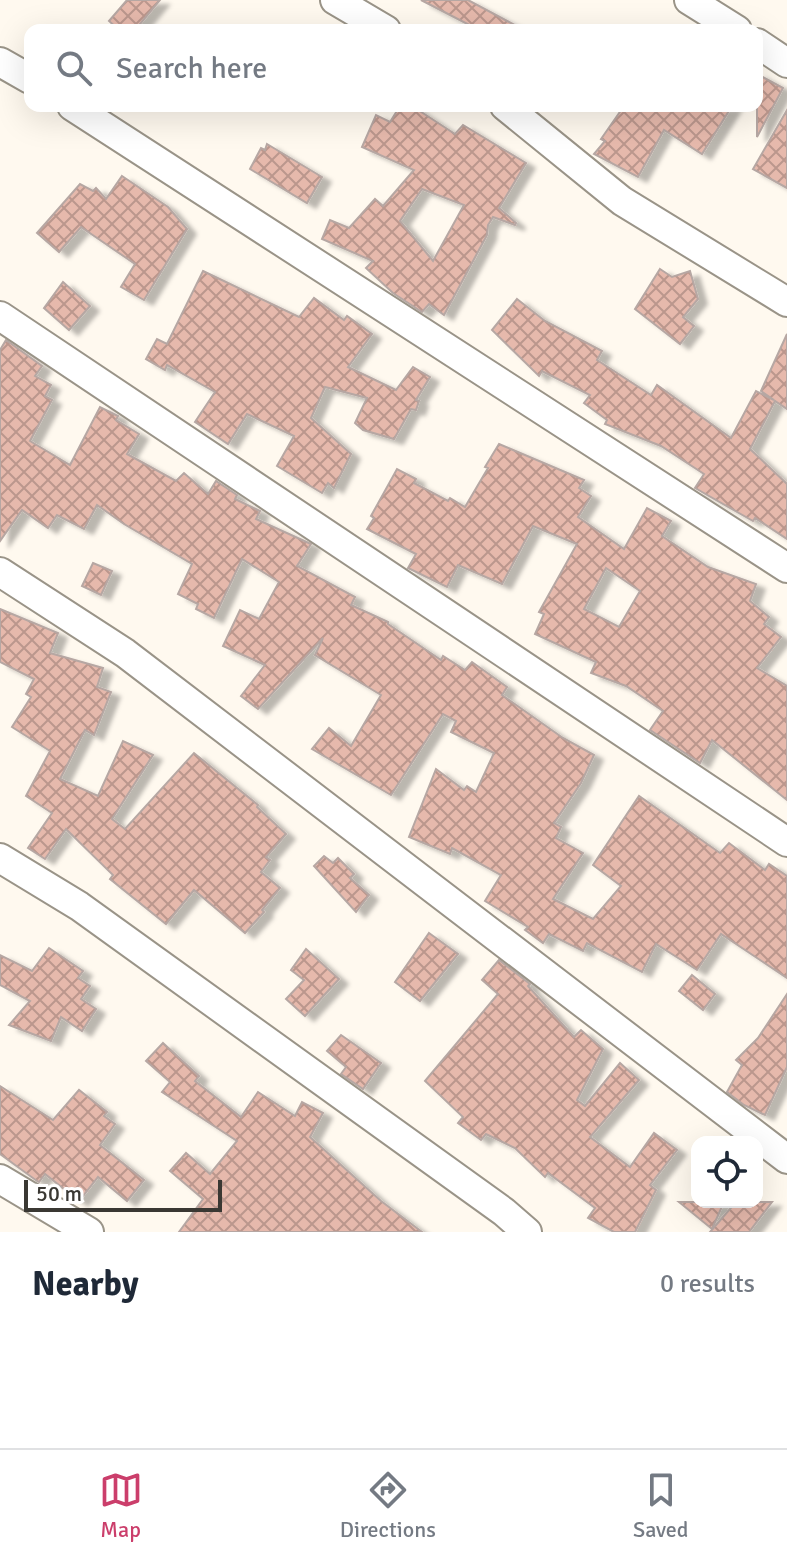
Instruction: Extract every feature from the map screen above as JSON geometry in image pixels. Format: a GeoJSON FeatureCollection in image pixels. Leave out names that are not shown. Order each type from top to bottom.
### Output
{"type":"FeatureCollection","features":[{"type":"Feature","properties":{"kind":"street"},"geometry":{"type":"LineString","coordinates":[[335,0],[376,24]]}},
{"type":"Feature","properties":{"kind":"street"},"geometry":{"type":"LineString","coordinates":[[689,0],[727,24]]}},
{"type":"Feature","properties":{"kind":"street"},"geometry":{"type":"LineString","coordinates":[[763,47],[787,63]]}},
{"type":"Feature","properties":{"kind":"street"},"geometry":{"type":"LineString","coordinates":[[0,62],[24,76]]}},
{"type":"Feature","properties":{"kind":"street"},"geometry":{"type":"LineString","coordinates":[[81,112],[787,568]]}},
{"type":"Feature","properties":{"kind":"street"},"geometry":{"type":"LineString","coordinates":[[512,112],[622,201],[787,302]]}},
{"type":"Feature","properties":{"kind":"street"},"geometry":{"type":"LineString","coordinates":[[0,316],[787,842]]}},
{"type":"Feature","properties":{"kind":"street"},"geometry":{"type":"LineString","coordinates":[[0,572],[125,653],[787,1159]]}},
{"type":"Feature","properties":{"kind":"street"},"geometry":{"type":"LineString","coordinates":[[0,858],[92,915],[504,1212],[527,1232]]}},
{"type":"Feature","properties":{"kind":"street"},"geometry":{"type":"LineString","coordinates":[[0,1179],[89,1232]]}},
{"type":"Feature","properties":{"kind":"building"},"geometry":{"type":"Polygon","coordinates":[[[127,0],[160,0],[140,24],[112,24],[109,21],[127,0]]]}},
{"type":"Feature","properties":{"kind":"building"},"geometry":{"type":"Polygon","coordinates":[[[421,0],[468,0],[513,24],[467,24],[421,0]]]}},
{"type":"Feature","properties":{"kind":"building"},"geometry":{"type":"Polygon","coordinates":[[[763,77],[783,88],[757,137],[757,112],[763,112],[763,77]]]}},
{"type":"Feature","properties":{"kind":"building"},"geometry":{"type":"Polygon","coordinates":[[[787,110],[787,188],[753,169],[787,110]]]}},
{"type":"Feature","properties":{"kind":"building"},"geometry":{"type":"Polygon","coordinates":[[[396,112],[421,112],[455,134],[463,125],[526,163],[499,208],[515,225],[493,217],[487,235],[444,315],[429,304],[422,312],[393,293],[366,268],[373,261],[322,239],[330,220],[349,228],[375,199],[383,206],[414,170],[362,147],[376,115],[390,122],[396,112]],[[422,189],[400,221],[433,261],[464,205],[422,189]]]}},
{"type":"Feature","properties":{"kind":"building"},"geometry":{"type":"Polygon","coordinates":[[[620,112],[728,112],[702,154],[664,130],[638,177],[594,154],[605,141],[601,139],[620,112]]]}},
{"type":"Feature","properties":{"kind":"building"},"geometry":{"type":"Polygon","coordinates":[[[267,144],[322,177],[307,203],[250,169],[261,148],[265,150],[267,144]]]}},
{"type":"Feature","properties":{"kind":"building"},"geometry":{"type":"Polygon","coordinates":[[[122,176],[168,207],[187,229],[144,300],[121,287],[135,264],[81,227],[59,252],[37,233],[80,184],[93,191],[96,188],[106,199],[122,176]]]}},
{"type":"Feature","properties":{"kind":"building"},"geometry":{"type":"Polygon","coordinates":[[[660,269],[672,277],[690,271],[698,299],[683,317],[694,326],[680,344],[635,309],[660,269]]]}},
{"type":"Feature","properties":{"kind":"building"},"geometry":{"type":"Polygon","coordinates":[[[203,271],[299,317],[314,298],[344,320],[347,316],[372,334],[348,367],[396,390],[413,367],[430,377],[416,400],[419,401],[416,410],[411,409],[394,439],[363,430],[355,423],[367,398],[325,387],[311,418],[351,454],[334,488],[328,483],[322,493],[277,466],[294,436],[247,414],[228,444],[195,422],[215,392],[167,365],[165,370],[146,359],[157,339],[167,344],[203,271]]]}},
{"type":"Feature","properties":{"kind":"building"},"geometry":{"type":"Polygon","coordinates":[[[63,282],[90,306],[69,330],[44,308],[63,282]]]}},
{"type":"Feature","properties":{"kind":"building"},"geometry":{"type":"Polygon","coordinates":[[[517,299],[545,321],[602,351],[597,360],[651,395],[657,385],[731,438],[756,391],[774,400],[761,391],[787,334],[787,409],[775,401],[750,449],[787,484],[787,539],[755,518],[753,521],[695,488],[704,474],[661,446],[605,424],[607,420],[584,403],[590,395],[542,371],[539,376],[492,330],[517,299]]]}},
{"type":"Feature","properties":{"kind":"building"},"geometry":{"type":"Polygon","coordinates":[[[6,340],[42,366],[35,376],[51,385],[45,396],[52,400],[30,441],[70,465],[100,407],[118,416],[116,420],[139,434],[127,454],[176,481],[184,473],[208,494],[216,481],[237,495],[235,499],[260,511],[256,519],[311,544],[297,566],[355,597],[351,605],[388,622],[441,660],[443,656],[465,670],[472,662],[507,687],[502,695],[563,738],[594,755],[581,783],[554,823],[561,827],[556,838],[583,853],[553,899],[593,919],[621,886],[593,865],[639,796],[720,853],[729,843],[765,870],[769,864],[787,876],[787,978],[721,934],[697,970],[656,944],[642,972],[587,943],[583,951],[549,934],[543,943],[525,930],[528,927],[485,901],[501,875],[452,848],[450,854],[409,837],[436,769],[464,790],[467,786],[476,792],[494,753],[451,732],[456,721],[443,714],[391,795],[312,749],[329,728],[351,746],[381,695],[315,655],[323,638],[258,709],[241,696],[265,665],[223,646],[240,610],[259,619],[279,582],[242,559],[214,618],[196,609],[198,604],[178,594],[192,564],[97,505],[84,529],[57,515],[48,528],[22,510],[0,541],[0,350],[6,340]]]}},
{"type":"Feature","properties":{"kind":"building"},"geometry":{"type":"Polygon","coordinates":[[[499,444],[584,480],[579,488],[591,496],[578,517],[624,549],[647,508],[671,521],[662,536],[708,567],[756,584],[750,601],[769,617],[764,624],[781,637],[757,668],[787,686],[787,800],[712,740],[700,763],[650,730],[663,711],[626,686],[591,673],[596,662],[535,634],[544,614],[539,612],[577,544],[533,526],[502,584],[458,565],[447,587],[408,568],[416,554],[367,529],[397,469],[416,479],[414,483],[465,507],[488,468],[485,467],[499,444]],[[606,568],[584,609],[619,627],[640,591],[606,568]]]}},
{"type":"Feature","properties":{"kind":"building"},"geometry":{"type":"Polygon","coordinates":[[[93,563],[112,571],[101,595],[82,586],[93,563]]]}},
{"type":"Feature","properties":{"kind":"building"},"geometry":{"type":"Polygon","coordinates":[[[0,609],[58,633],[50,653],[103,668],[97,687],[111,692],[94,735],[85,730],[60,779],[98,796],[123,741],[153,755],[112,819],[125,829],[194,753],[258,805],[286,834],[266,857],[270,860],[261,872],[280,888],[245,933],[194,890],[166,924],[110,879],[113,875],[66,829],[45,859],[28,848],[52,813],[26,796],[50,751],[12,727],[31,697],[26,694],[34,679],[0,662],[0,609]]]}},
{"type":"Feature","properties":{"kind":"building"},"geometry":{"type":"Polygon","coordinates":[[[324,856],[333,863],[338,858],[354,874],[350,878],[369,895],[356,912],[314,866],[324,856]]]}},
{"type":"Feature","properties":{"kind":"building"},"geometry":{"type":"Polygon","coordinates":[[[429,933],[458,954],[420,1001],[395,982],[429,933]]]}},
{"type":"Feature","properties":{"kind":"building"},"geometry":{"type":"Polygon","coordinates":[[[49,948],[83,971],[78,978],[90,986],[81,999],[96,1009],[82,1031],[61,1017],[51,1041],[9,1025],[30,1001],[0,985],[0,955],[32,971],[49,948]]]}},
{"type":"Feature","properties":{"kind":"building"},"geometry":{"type":"Polygon","coordinates":[[[306,949],[339,979],[305,1016],[286,999],[304,980],[291,970],[306,949]]]}},
{"type":"Feature","properties":{"kind":"building"},"geometry":{"type":"Polygon","coordinates":[[[499,960],[530,984],[528,986],[574,1037],[581,1030],[603,1049],[577,1100],[585,1106],[620,1063],[639,1080],[590,1137],[630,1167],[654,1133],[677,1150],[650,1185],[656,1190],[635,1232],[614,1232],[588,1218],[595,1208],[548,1173],[545,1177],[515,1148],[486,1134],[481,1140],[458,1123],[463,1117],[425,1081],[498,994],[482,980],[499,960]]]}},
{"type":"Feature","properties":{"kind":"building"},"geometry":{"type":"Polygon","coordinates":[[[692,975],[715,994],[703,1010],[679,991],[692,975]]]}},
{"type":"Feature","properties":{"kind":"building"},"geometry":{"type":"Polygon","coordinates":[[[787,994],[787,1067],[765,1115],[727,1092],[742,1065],[736,1060],[758,1038],[787,994]]]}},
{"type":"Feature","properties":{"kind":"building"},"geometry":{"type":"Polygon","coordinates":[[[341,1035],[381,1063],[363,1089],[341,1074],[346,1067],[327,1051],[341,1035]]]}},
{"type":"Feature","properties":{"kind":"building"},"geometry":{"type":"Polygon","coordinates":[[[163,1043],[199,1076],[195,1081],[241,1117],[258,1092],[295,1116],[302,1102],[323,1113],[310,1137],[381,1201],[422,1232],[179,1232],[203,1199],[170,1171],[186,1153],[210,1174],[237,1141],[162,1092],[170,1082],[146,1061],[163,1043]]]}},
{"type":"Feature","properties":{"kind":"building"},"geometry":{"type":"Polygon","coordinates":[[[0,1086],[53,1120],[79,1090],[107,1112],[104,1116],[115,1124],[100,1145],[144,1180],[127,1201],[98,1177],[79,1201],[45,1174],[37,1181],[0,1154],[0,1086]]]}},
{"type":"Feature","properties":{"kind":"building"},"geometry":{"type":"Polygon","coordinates":[[[679,1202],[691,1202],[691,1208],[721,1208],[712,1229],[679,1202]]]}},
{"type":"Feature","properties":{"kind":"building"},"geometry":{"type":"Polygon","coordinates":[[[763,1202],[772,1202],[749,1232],[710,1232],[731,1208],[763,1208],[763,1202]]]}}]}
